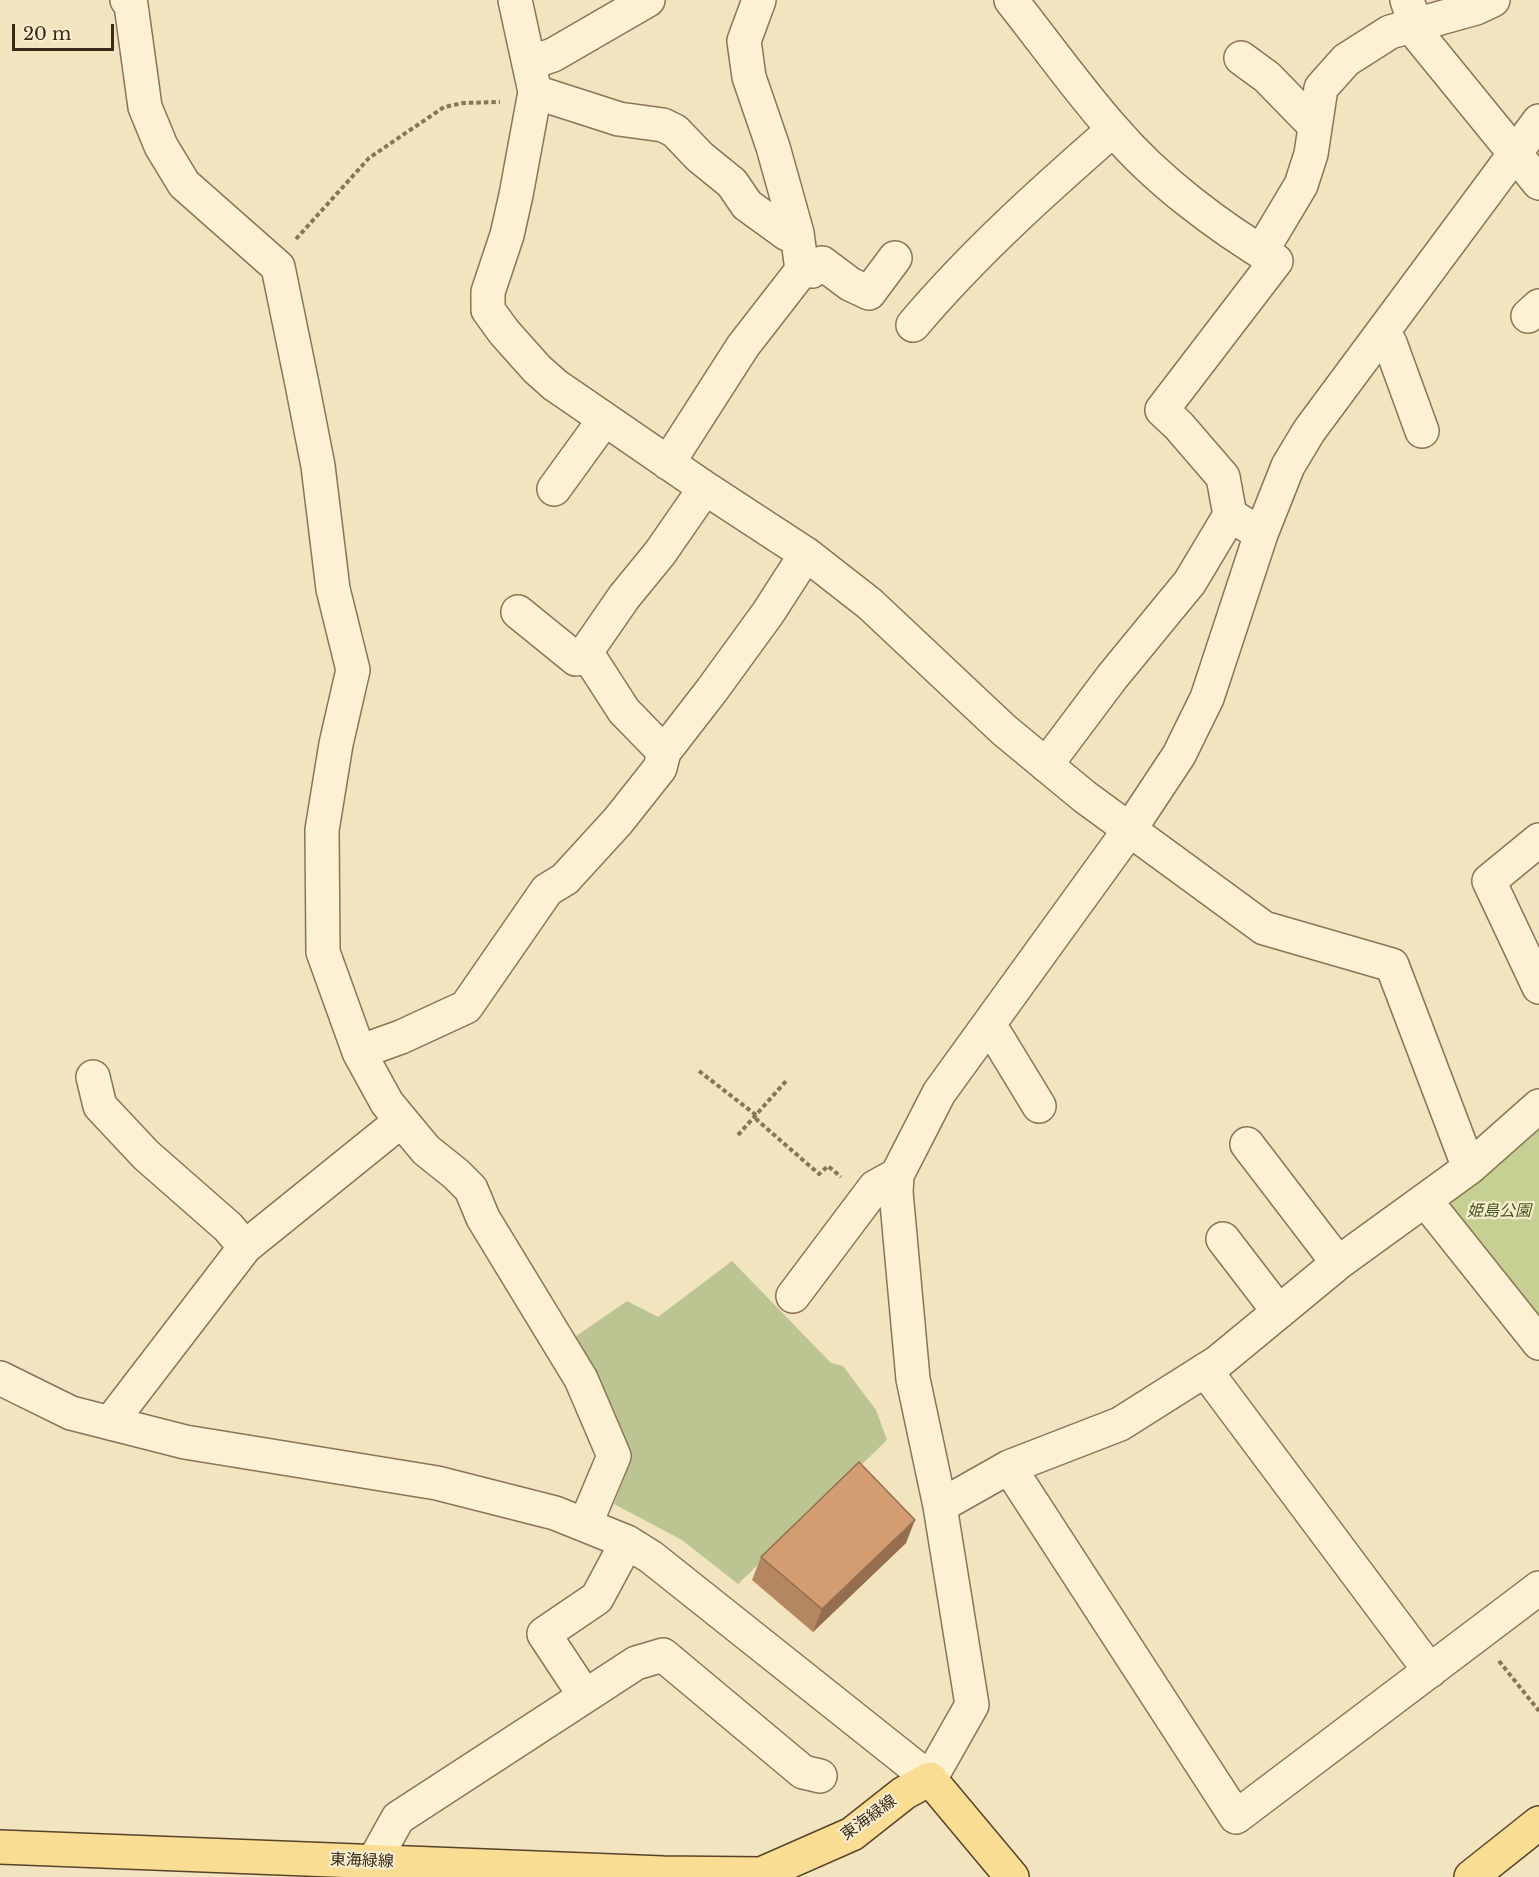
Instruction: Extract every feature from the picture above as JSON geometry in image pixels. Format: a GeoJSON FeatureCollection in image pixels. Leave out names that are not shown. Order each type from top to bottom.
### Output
{"type":"FeatureCollection","features":[{"type":"Feature","properties":{"kind":"main road","name":"東海緑線"},"geometry":{"type":"LineString","coordinates":[[0,1847],[255,1867],[374,1862],[761,1874],[852,1834],[904,1793],[930,1779]]}},
{"type":"Feature","properties":{"kind":"main road"},"geometry":{"type":"LineString","coordinates":[[930,1779],[1012,1877]]}},
{"type":"Feature","properties":{"kind":"main road"},"geometry":{"type":"LineString","coordinates":[[1471,1877],[1539,1823]]}},
{"type":"Feature","properties":{"kind":"street"},"geometry":{"type":"LineString","coordinates":[[127,0],[132,5],[145,106],[161,146],[184,184],[278,267],[318,466],[333,589],[353,670],[336,744],[322,830],[323,952],[359,1052],[387,1103],[426,1150],[456,1174],[471,1190],[483,1218],[581,1380],[614,1456],[585,1525]]}},
{"type":"Feature","properties":{"kind":"street"},"geometry":{"type":"LineString","coordinates":[[515,0],[532,86],[516,195],[507,235],[488,292],[488,310],[504,332],[537,369],[555,385],[806,554],[870,604],[1004,730],[1046,765],[1085,797],[1264,928],[1392,966],[1470,1168]]}},
{"type":"Feature","properties":{"kind":"street"},"geometry":{"type":"LineString","coordinates":[[532,86],[553,56],[648,0]]}},
{"type":"Feature","properties":{"kind":"street"},"geometry":{"type":"LineString","coordinates":[[668,463],[743,346],[802,270],[796,233],[773,147],[749,77],[744,41],[759,0]]}},
{"type":"Feature","properties":{"kind":"street"},"geometry":{"type":"LineString","coordinates":[[1011,0],[1113,130],[1148,166],[1214,220],[1269,257]]}},
{"type":"Feature","properties":{"kind":"street"},"geometry":{"type":"LineString","coordinates":[[1046,765],[1112,677],[1190,582],[1230,515],[1223,477],[1179,426],[1161,410],[1269,257],[1301,184],[1311,154],[1322,88],[1346,60],[1390,32],[1411,13],[1476,8],[1492,0]]}},
{"type":"Feature","properties":{"kind":"street"},"geometry":{"type":"LineString","coordinates":[[1411,13],[1419,36],[1539,183]]}},
{"type":"Feature","properties":{"kind":"street"},"geometry":{"type":"LineString","coordinates":[[1241,58],[1267,77],[1308,119],[1316,121]]}},
{"type":"Feature","properties":{"kind":"street"},"geometry":{"type":"LineString","coordinates":[[532,86],[619,119],[663,125],[675,131],[700,157],[732,183],[747,205],[786,234],[796,233]]}},
{"type":"Feature","properties":{"kind":"street"},"geometry":{"type":"LineString","coordinates":[[0,1378],[71,1413],[184,1442],[437,1483],[555,1513],[627,1542],[651,1557],[930,1779],[972,1705],[940,1506],[913,1380],[896,1192],[897,1174],[939,1093],[1130,829],[1179,755],[1207,698],[1261,534],[1288,466],[1309,431],[1539,121]]}},
{"type":"Feature","properties":{"kind":"street"},"geometry":{"type":"LineString","coordinates":[[913,325],[942,290],[1062,175],[1113,130]]}},
{"type":"Feature","properties":{"kind":"street"},"geometry":{"type":"LineString","coordinates":[[802,270],[812,271],[822,263],[850,284],[869,293],[895,258]]}},
{"type":"Feature","properties":{"kind":"street"},"geometry":{"type":"LineString","coordinates":[[1381,334],[1390,342],[1422,431]]}},
{"type":"Feature","properties":{"kind":"street"},"geometry":{"type":"LineString","coordinates":[[554,489],[604,420]]}},
{"type":"Feature","properties":{"kind":"street"},"geometry":{"type":"LineString","coordinates":[[518,612],[576,659],[586,652],[705,488]]}},
{"type":"Feature","properties":{"kind":"street"},"geometry":{"type":"LineString","coordinates":[[1230,515],[1261,534]]}},
{"type":"Feature","properties":{"kind":"street"},"geometry":{"type":"LineString","coordinates":[[359,1052],[400,1037],[466,1007],[547,890],[565,879],[618,820],[660,768],[664,752],[768,613],[806,554]]}},
{"type":"Feature","properties":{"kind":"street"},"geometry":{"type":"LineString","coordinates":[[586,652],[624,711],[664,752]]}},
{"type":"Feature","properties":{"kind":"street"},"geometry":{"type":"LineString","coordinates":[[1539,840],[1489,881],[1539,987]]}},
{"type":"Feature","properties":{"kind":"street"},"geometry":{"type":"LineString","coordinates":[[987,1028],[997,1037],[1039,1106]]}},
{"type":"Feature","properties":{"kind":"street"},"geometry":{"type":"LineString","coordinates":[[93,1077],[100,1106],[146,1155],[228,1227],[245,1247]]}},
{"type":"Feature","properties":{"kind":"street"},"geometry":{"type":"LineString","coordinates":[[940,1506],[1009,1467],[1120,1424],[1218,1362],[1338,1263],[1470,1168],[1539,1106]]}},
{"type":"Feature","properties":{"kind":"street"},"geometry":{"type":"LineString","coordinates":[[110,1423],[245,1247],[401,1121]]}},
{"type":"Feature","properties":{"kind":"street"},"geometry":{"type":"LineString","coordinates":[[1247,1144],[1338,1263]]}},
{"type":"Feature","properties":{"kind":"street"},"geometry":{"type":"LineString","coordinates":[[793,1296],[874,1187],[897,1174]]}},
{"type":"Feature","properties":{"kind":"street"},"geometry":{"type":"LineString","coordinates":[[1425,1200],[1539,1343]]}},
{"type":"Feature","properties":{"kind":"street"},"geometry":{"type":"LineString","coordinates":[[1223,1239],[1279,1312]]}},
{"type":"Feature","properties":{"kind":"street"},"geometry":{"type":"LineString","coordinates":[[1205,1370],[1430,1671]]}},
{"type":"Feature","properties":{"kind":"street"},"geometry":{"type":"LineString","coordinates":[[1009,1467],[1236,1817],[1539,1588]]}},
{"type":"Feature","properties":{"kind":"street"},"geometry":{"type":"LineString","coordinates":[[585,1696],[544,1634],[597,1598],[627,1542]]}},
{"type":"Feature","properties":{"kind":"street"},"geometry":{"type":"LineString","coordinates":[[374,1862],[398,1818],[636,1664],[663,1655],[803,1772],[820,1776]]}},
{"type":"Feature","properties":{"kind":"path"},"geometry":{"type":"LineString","coordinates":[[278,267],[288,249],[369,158],[444,107],[532,86]]}},
{"type":"Feature","properties":{"kind":"path"},"geometry":{"type":"LineString","coordinates":[[699,1071],[756,1115],[757,1120],[819,1174],[828,1166],[866,1198]]}},
{"type":"Feature","properties":{"kind":"path"},"geometry":{"type":"LineString","coordinates":[[738,1135],[787,1080]]}},
{"type":"Feature","properties":{"kind":"path"},"geometry":{"type":"LineString","coordinates":[[1478,1634],[1539,1711]]}},
{"type":"Feature","properties":{"kind":"green space","name":"姫島公園"},"geometry":{"type":"Polygon","coordinates":[[[1539,1127],[1539,1321],[1442,1205],[1539,1127]]]}},
{"type":"Feature","properties":{"kind":"green space"},"geometry":{"type":"Polygon","coordinates":[[[732,1261],[831,1363],[843,1366],[876,1410],[887,1440],[738,1584],[682,1540],[614,1504],[631,1461],[593,1372],[572,1339],[627,1301],[658,1317],[732,1261]]]}},
{"type":"Feature","properties":{"kind":"building"},"geometry":{"type":"Polygon","coordinates":[[[859,1462],[915,1520],[822,1609],[761,1557],[859,1462]]]}}]}
